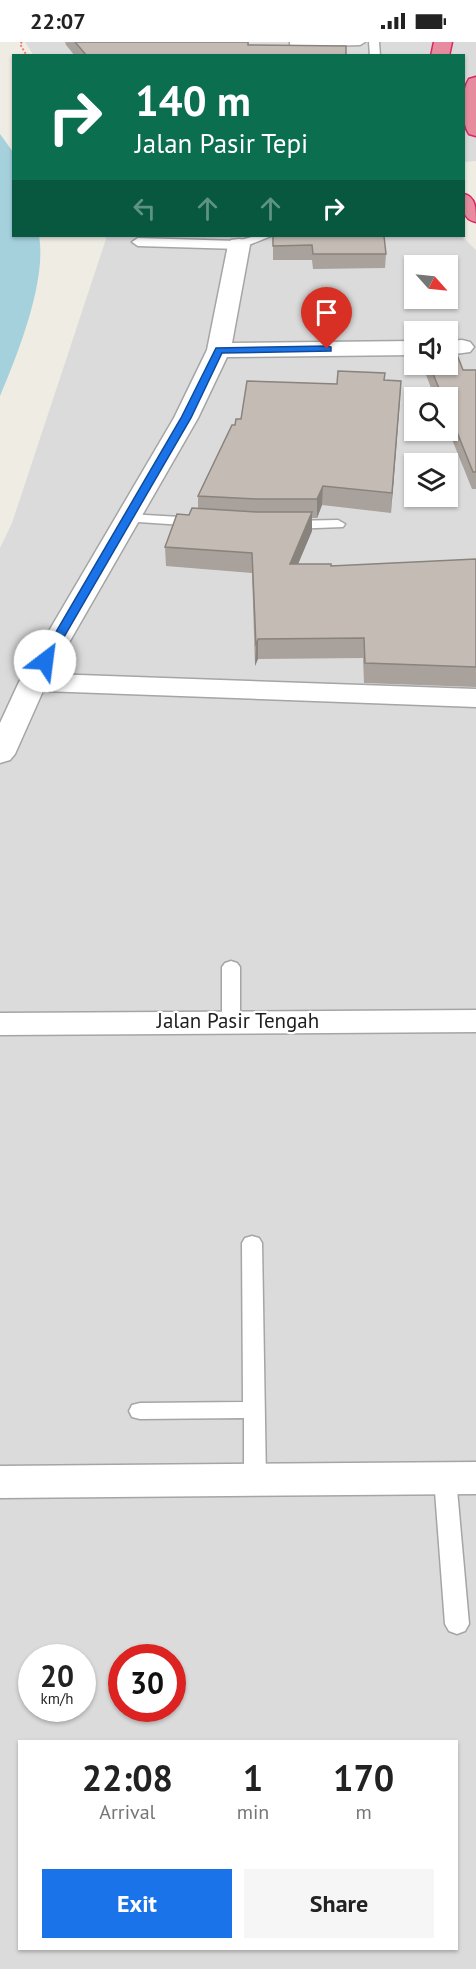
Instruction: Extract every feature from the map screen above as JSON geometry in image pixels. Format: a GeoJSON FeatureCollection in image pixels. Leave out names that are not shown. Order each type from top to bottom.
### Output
{"type":"FeatureCollection","features":[{"type":"Feature","properties":{"kind":"highway"},"geometry":{"type":"LineString","coordinates":[[476,83],[473,109],[476,130]]}},
{"type":"Feature","properties":{"kind":"highway"},"geometry":{"type":"LineString","coordinates":[[465,201],[476,216]]}},
{"type":"Feature","properties":{"kind":"street"},"geometry":{"type":"LineString","coordinates":[[0,754],[33,682],[186,418],[219,350],[239,245]]}},
{"type":"Feature","properties":{"kind":"street"},"geometry":{"type":"LineString","coordinates":[[219,350],[404,348]]}},
{"type":"Feature","properties":{"kind":"street"},"geometry":{"type":"LineString","coordinates":[[33,682],[476,698]]}},
{"type":"Feature","properties":{"kind":"street","name":"Jalan Pasir Tengah"},"geometry":{"type":"LineString","coordinates":[[0,1024],[476,1021]]}},
{"type":"Feature","properties":{"kind":"street"},"geometry":{"type":"LineString","coordinates":[[0,1482],[460,1478]]}},
{"type":"Feature","properties":{"kind":"lane"},"geometry":{"type":"LineString","coordinates":[[294,44],[360,42]]}},
{"type":"Feature","properties":{"kind":"lane"},"geometry":{"type":"LineString","coordinates":[[138,242],[239,245],[260,237]]}},
{"type":"Feature","properties":{"kind":"lane"},"geometry":{"type":"LineString","coordinates":[[128,518],[210,523]]}},
{"type":"Feature","properties":{"kind":"lane"},"geometry":{"type":"LineString","coordinates":[[280,525],[338,524]]}},
{"type":"Feature","properties":{"kind":"lane"},"geometry":{"type":"LineString","coordinates":[[231,967],[231,1021]]}},
{"type":"Feature","properties":{"kind":"lane"},"geometry":{"type":"LineString","coordinates":[[252,1243],[255,1480]]}},
{"type":"Feature","properties":{"kind":"lane"},"geometry":{"type":"LineString","coordinates":[[140,1411],[254,1410]]}},
{"type":"Feature","properties":{"kind":"lane"},"geometry":{"type":"LineString","coordinates":[[457,1624],[460,1478]]}},
{"type":"Feature","properties":{"kind":"shaded area"},"geometry":{"type":"Polygon","coordinates":[[[25,42],[476,42],[476,161],[465,162],[465,54],[33,54],[25,42]]]}},
{"type":"Feature","properties":{"kind":"shaded area"},"geometry":{"type":"Polygon","coordinates":[[[105,237],[463,237],[476,250],[476,1969],[0,1969],[0,548],[12,523],[105,237]]]}},
{"type":"Feature","properties":{"kind":"water"},"geometry":{"type":"Polygon","coordinates":[[[0,134],[12,151],[12,237],[39,237],[40,254],[39,274],[29,317],[0,396],[0,134]]]}},
{"type":"Feature","properties":{"kind":"building"},"geometry":{"type":"Polygon","coordinates":[[[75,42],[248,42],[248,45],[346,46],[346,54],[85,54],[75,42]]]}},
{"type":"Feature","properties":{"kind":"building"},"geometry":{"type":"Polygon","coordinates":[[[273,237],[384,237],[386,254],[313,254],[312,245],[273,246],[273,237]]]}},
{"type":"Feature","properties":{"kind":"building"},"geometry":{"type":"Polygon","coordinates":[[[458,357],[463,370],[476,370],[476,472],[473,472],[458,434],[458,387],[438,387],[434,375],[458,375],[458,357]]]}},
{"type":"Feature","properties":{"kind":"building"},"geometry":{"type":"Polygon","coordinates":[[[338,371],[385,373],[384,380],[401,381],[392,493],[323,486],[317,499],[198,496],[232,425],[235,425],[236,419],[241,419],[247,381],[337,384],[338,371]]]}},
{"type":"Feature","properties":{"kind":"building"},"geometry":{"type":"Polygon","coordinates":[[[192,508],[257,512],[312,512],[290,564],[331,564],[331,566],[476,559],[476,667],[365,663],[364,638],[258,639],[256,646],[252,553],[165,547],[177,514],[189,515],[192,508]]]}},
{"type":"Feature","properties":{"kind":"route"},"geometry":{"type":"LineString","coordinates":[[45,661],[186,418],[219,350],[327,349]]}}]}
